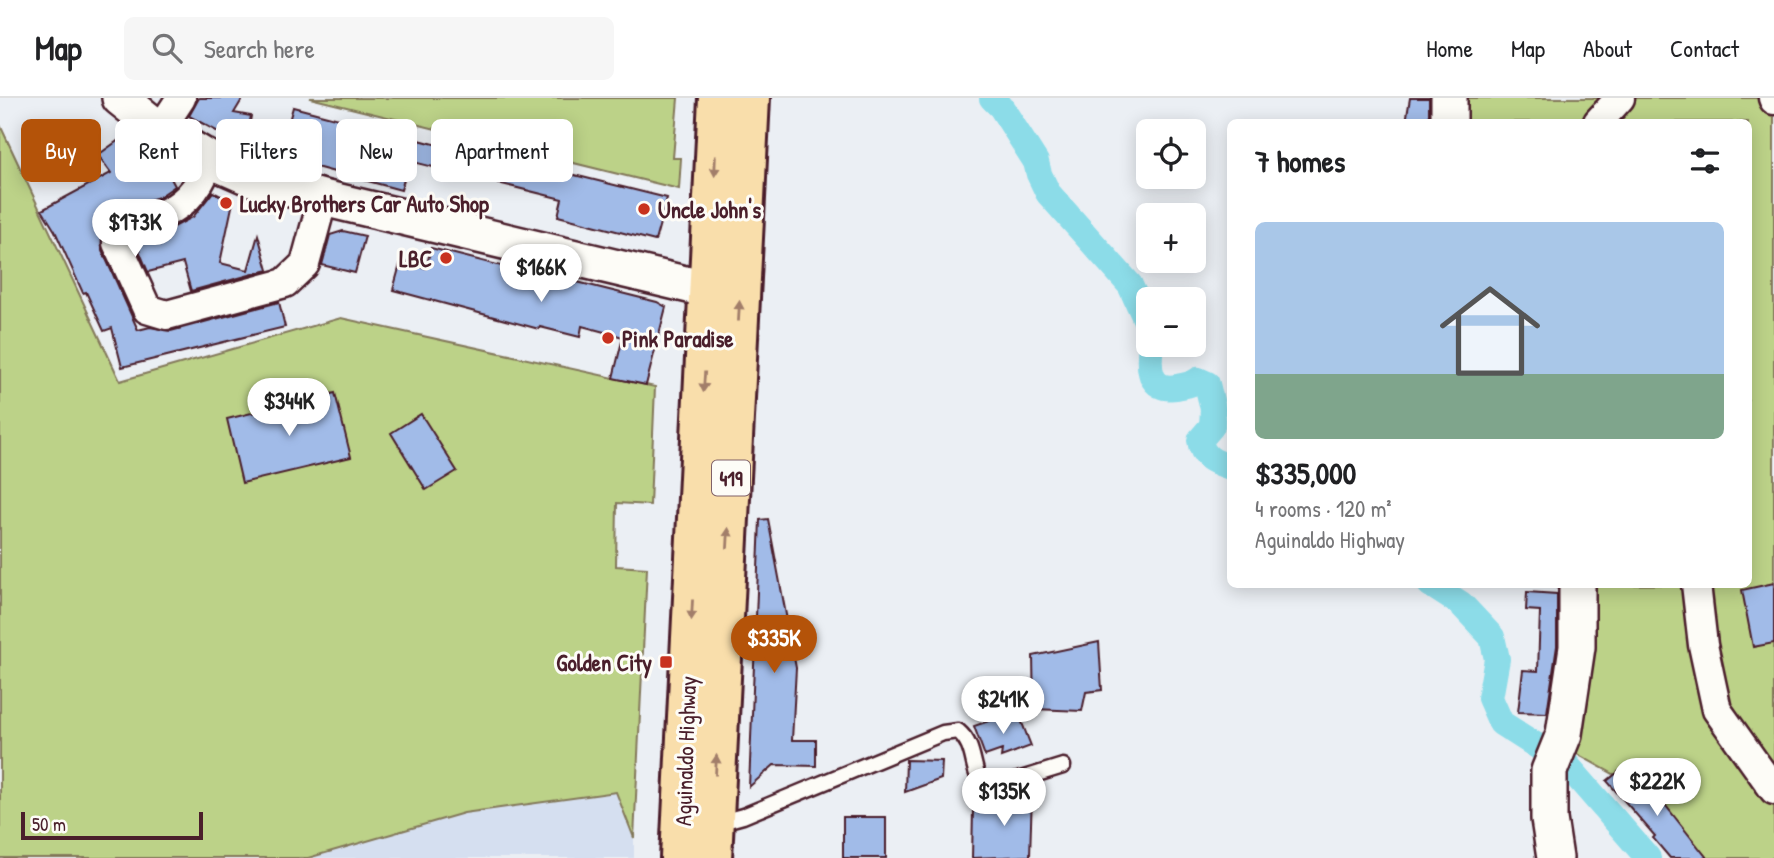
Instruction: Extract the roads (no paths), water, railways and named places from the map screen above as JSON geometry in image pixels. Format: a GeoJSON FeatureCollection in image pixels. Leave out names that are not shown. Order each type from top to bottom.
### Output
{"type":"FeatureCollection","features":[{"type":"Feature","properties":{"kind":"highway","name":"Aguinaldo Highway"},"geometry":{"type":"LineString","coordinates":[[680,858],[718,98]]}},
{"type":"Feature","properties":{"kind":"highway","name":"Aguinaldo Highway"},"geometry":{"type":"LineString","coordinates":[[712,841],[750,98]]}},
{"type":"Feature","properties":{"kind":"street"},"geometry":{"type":"LineString","coordinates":[[120,98],[146,119]]}},
{"type":"Feature","properties":{"kind":"street"},"geometry":{"type":"LineString","coordinates":[[167,119],[181,98]]}},
{"type":"Feature","properties":{"kind":"street"},"geometry":{"type":"LineString","coordinates":[[1449,98],[1449,119]]}},
{"type":"Feature","properties":{"kind":"street"},"geometry":{"type":"LineString","coordinates":[[1601,119],[1620,98]]}},
{"type":"Feature","properties":{"kind":"street"},"geometry":{"type":"LineString","coordinates":[[202,155],[251,178],[323,198],[710,290]]}},
{"type":"Feature","properties":{"kind":"street"},"geometry":{"type":"LineString","coordinates":[[210,160],[200,185],[184,202],[157,216],[133,219],[118,227],[117,243],[147,309],[167,315],[285,283],[305,264],[323,198]]}},
{"type":"Feature","properties":{"kind":"street"},"geometry":{"type":"LineString","coordinates":[[1555,858],[1549,819],[1549,771],[1564,734],[1577,647],[1577,588]]}},
{"type":"Feature","properties":{"kind":"street"},"geometry":{"type":"LineString","coordinates":[[1696,588],[1703,645],[1717,710],[1774,790]]}},
{"type":"Feature","properties":{"kind":"lane"},"geometry":{"type":"LineString","coordinates":[[712,841],[743,816],[943,733],[958,731],[968,739],[979,781],[985,788],[1063,766]]}},
{"type":"Feature","properties":{"kind":"waterway"},"geometry":{"type":"LineString","coordinates":[[992,98],[1001,107],[1036,162],[1048,193],[1130,285],[1136,298]]}},
{"type":"Feature","properties":{"kind":"waterway"},"geometry":{"type":"LineString","coordinates":[[1150,357],[1152,376],[1160,386],[1177,387],[1198,380],[1207,384],[1213,409],[1212,426],[1200,440],[1201,446],[1206,455],[1227,466]]}},
{"type":"Feature","properties":{"kind":"waterway"},"geometry":{"type":"LineString","coordinates":[[1436,588],[1461,604],[1492,637],[1497,659],[1490,698],[1501,723],[1567,765],[1648,858]]}},
{"type":"Feature","properties":{"kind":"place","name":"Lucky Brothers Car Auto Shop"},"geometry":{"type":"Point","coordinates":[226,203]}},
{"type":"Feature","properties":{"kind":"place","name":"Uncle John's"},"geometry":{"type":"Point","coordinates":[644,209]}},
{"type":"Feature","properties":{"kind":"place","name":"LBC"},"geometry":{"type":"Point","coordinates":[446,258]}},
{"type":"Feature","properties":{"kind":"place","name":"Pink Paradise"},"geometry":{"type":"Point","coordinates":[608,338]}},
{"type":"Feature","properties":{"kind":"place","name":"Golden City"},"geometry":{"type":"Point","coordinates":[666,662]}}]}
